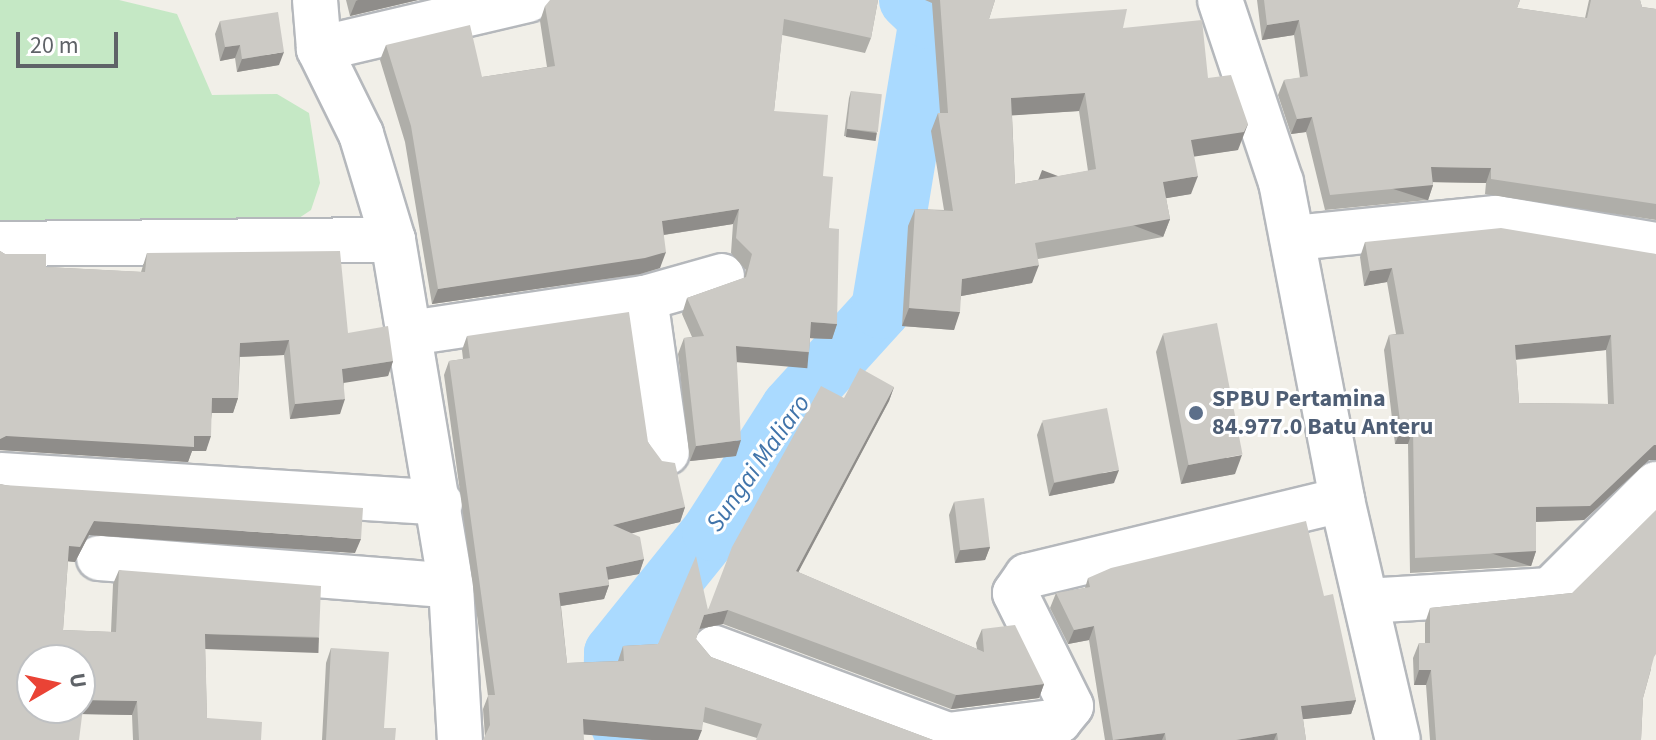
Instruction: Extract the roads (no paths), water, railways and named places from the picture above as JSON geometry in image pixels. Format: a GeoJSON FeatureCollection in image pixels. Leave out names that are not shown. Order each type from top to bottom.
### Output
{"type":"FeatureCollection","features":[{"type":"Feature","properties":{"kind":"street"},"geometry":{"type":"LineString","coordinates":[[315,0],[319,49],[361,134],[393,240],[440,503],[451,586],[460,740]]}},
{"type":"Feature","properties":{"kind":"street"},"geometry":{"type":"LineString","coordinates":[[319,49],[528,0]]}},
{"type":"Feature","properties":{"kind":"street"},"geometry":{"type":"LineString","coordinates":[[1220,0],[1294,238],[1342,500],[1398,740]]}},
{"type":"Feature","properties":{"kind":"street"},"geometry":{"type":"LineString","coordinates":[[1294,238],[1496,218],[1656,245]]}},
{"type":"Feature","properties":{"kind":"street"},"geometry":{"type":"LineString","coordinates":[[0,244],[393,240]]}},
{"type":"Feature","properties":{"kind":"street"},"geometry":{"type":"LineString","coordinates":[[410,333],[645,298],[722,276]]}},
{"type":"Feature","properties":{"kind":"street"},"geometry":{"type":"LineString","coordinates":[[645,298],[667,452]]}},
{"type":"Feature","properties":{"kind":"street"},"geometry":{"type":"LineString","coordinates":[[0,475],[440,503]]}},
{"type":"Feature","properties":{"kind":"street"},"geometry":{"type":"LineString","coordinates":[[1366,601],[1550,590],[1656,484]]}},
{"type":"Feature","properties":{"kind":"street"},"geometry":{"type":"LineString","coordinates":[[715,648],[948,735],[1051,723],[1071,706],[1015,593],[1027,576],[1342,500]]}},
{"type":"Feature","properties":{"kind":"street"},"geometry":{"type":"LineString","coordinates":[[99,558],[451,586]]}},
{"type":"Feature","properties":{"kind":"waterway","name":"Sungai Maliaro"},"geometry":{"type":"LineString","coordinates":[[627,740],[613,707],[614,653],[712,531],[791,408],[881,309],[929,19],[909,0]]}},
{"type":"Feature","properties":{"kind":"place","name":"SPBU Pertamina 84.977.0 Batu Anteru"},"geometry":{"type":"Point","coordinates":[1196,413]}}]}
